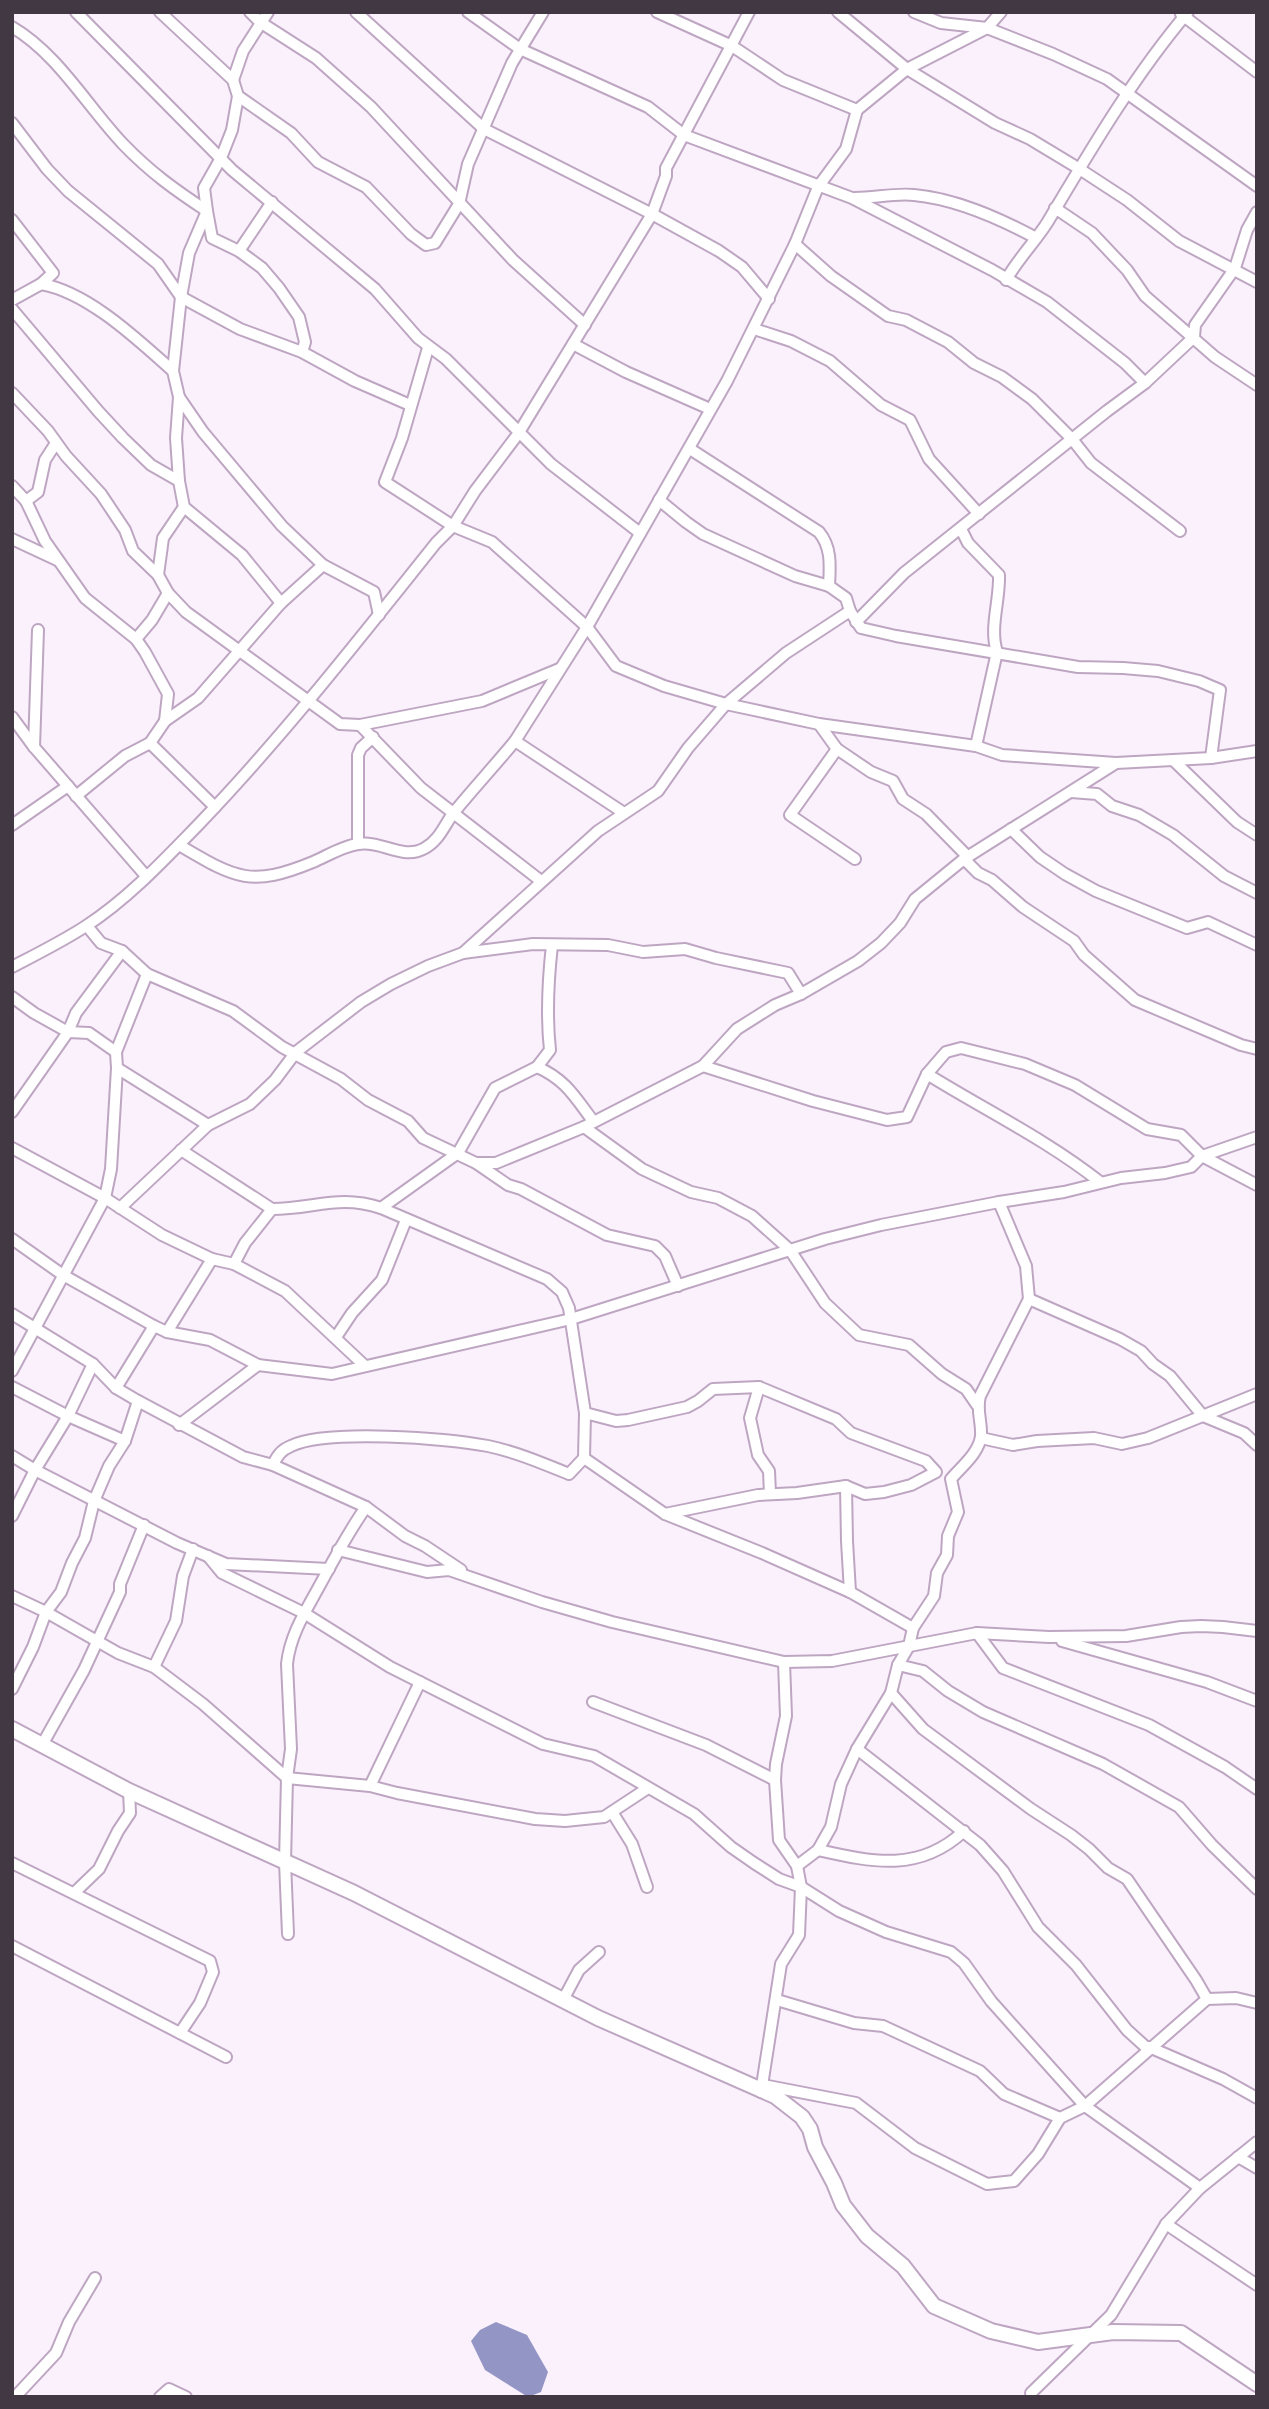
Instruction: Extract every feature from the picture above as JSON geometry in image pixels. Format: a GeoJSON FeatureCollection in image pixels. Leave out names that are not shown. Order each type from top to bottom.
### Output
{"type":"FeatureCollection","features":[{"type":"Feature","properties":{"kind":"street"},"geometry":{"type":"LineString","coordinates":[[76,12],[251,187],[375,289],[428,348],[446,359],[518,434],[551,464],[639,533]]}},
{"type":"Feature","properties":{"kind":"street"},"geometry":{"type":"LineString","coordinates":[[160,12],[233,80],[238,96],[232,130],[221,158],[204,188],[212,237],[239,251],[262,268],[299,317],[306,342],[302,352]]}},
{"type":"Feature","properties":{"kind":"street"},"geometry":{"type":"LineString","coordinates":[[250,12],[260,22],[316,58],[371,107],[513,260],[585,325]]}},
{"type":"Feature","properties":{"kind":"street"},"geometry":{"type":"LineString","coordinates":[[233,80],[243,51],[268,12]]}},
{"type":"Feature","properties":{"kind":"street"},"geometry":{"type":"LineString","coordinates":[[356,12],[484,130],[652,214],[719,251],[742,267],[769,299]]}},
{"type":"Feature","properties":{"kind":"street"},"geometry":{"type":"LineString","coordinates":[[468,12],[520,49],[648,107],[684,135],[852,198],[992,270],[1047,302],[1125,363],[1145,383]]}},
{"type":"Feature","properties":{"kind":"street"},"geometry":{"type":"LineString","coordinates":[[238,96],[291,133],[318,162],[366,187],[411,234],[426,245],[435,243],[459,204],[468,164],[520,49],[543,12]]}},
{"type":"Feature","properties":{"kind":"street"},"geometry":{"type":"LineString","coordinates":[[657,12],[732,46],[783,79],[858,110]]}},
{"type":"Feature","properties":{"kind":"street"},"geometry":{"type":"LineString","coordinates":[[12,967],[87,926],[179,845],[309,702],[436,542],[453,526],[475,491],[518,434],[652,214],[666,176],[666,168],[749,12]]}},
{"type":"Feature","properties":{"kind":"street"},"geometry":{"type":"LineString","coordinates":[[838,12],[907,69],[983,116],[1030,139],[1078,168],[1127,200],[1179,241],[1235,268],[1257,282]]}},
{"type":"Feature","properties":{"kind":"street"},"geometry":{"type":"LineString","coordinates":[[914,12],[941,23],[987,28],[1073,63],[1128,93],[1190,141],[1257,186]]}},
{"type":"Feature","properties":{"kind":"street"},"geometry":{"type":"LineString","coordinates":[[179,845],[224,870],[239,876],[257,878],[284,874],[358,844],[379,846],[408,854],[425,848],[439,836],[453,813],[514,741],[561,669],[690,449],[769,299],[818,187],[846,149],[858,110],[907,69],[987,28],[1002,12]]}},
{"type":"Feature","properties":{"kind":"street"},"geometry":{"type":"LineString","coordinates":[[1006,280],[1017,260],[1037,238],[1078,168],[1183,14],[1257,72]]}},
{"type":"Feature","properties":{"kind":"street"},"geometry":{"type":"LineString","coordinates":[[12,27],[46,55],[122,143],[161,181],[207,211]]}},
{"type":"Feature","properties":{"kind":"street"},"geometry":{"type":"LineString","coordinates":[[12,123],[47,169],[68,191],[158,264],[181,297],[240,329],[302,352],[355,382],[410,405]]}},
{"type":"Feature","properties":{"kind":"street"},"geometry":{"type":"LineString","coordinates":[[852,198],[914,195],[945,201],[1006,222],[1037,238]]}},
{"type":"Feature","properties":{"kind":"street"},"geometry":{"type":"LineString","coordinates":[[239,251],[272,202]]}},
{"type":"Feature","properties":{"kind":"street"},"geometry":{"type":"LineString","coordinates":[[1055,208],[1088,230],[1127,270],[1145,296],[1215,357],[1257,385]]}},
{"type":"Feature","properties":{"kind":"street"},"geometry":{"type":"LineString","coordinates":[[207,211],[189,253],[173,371],[179,397],[176,438],[179,481],[184,507],[242,555],[281,603]]}},
{"type":"Feature","properties":{"kind":"street"},"geometry":{"type":"LineString","coordinates":[[856,622],[904,573],[1145,383],[1194,337],[1195,325],[1235,268],[1247,230],[1257,212]]}},
{"type":"Feature","properties":{"kind":"street"},"geometry":{"type":"LineString","coordinates":[[12,220],[53,273],[41,285],[12,300]]}},
{"type":"Feature","properties":{"kind":"street"},"geometry":{"type":"LineString","coordinates":[[795,244],[831,276],[888,316],[906,320],[948,342],[974,363],[1002,377],[1032,400],[1072,439],[1091,463],[1180,531]]}},
{"type":"Feature","properties":{"kind":"street"},"geometry":{"type":"LineString","coordinates":[[41,285],[56,287],[105,315],[127,330],[173,371]]}},
{"type":"Feature","properties":{"kind":"street"},"geometry":{"type":"LineString","coordinates":[[12,309],[123,438],[151,465],[179,481]]}},
{"type":"Feature","properties":{"kind":"street"},"geometry":{"type":"LineString","coordinates":[[754,329],[791,341],[830,361],[881,405],[909,420],[929,459],[979,514]]}},
{"type":"Feature","properties":{"kind":"street"},"geometry":{"type":"LineString","coordinates":[[573,344],[626,372],[710,409]]}},
{"type":"Feature","properties":{"kind":"street"},"geometry":{"type":"LineString","coordinates":[[428,348],[402,438],[385,482],[453,526],[492,542],[587,627],[616,666],[664,686],[726,704],[819,724],[976,746],[1002,755],[1116,763],[1211,758],[1257,751]]}},
{"type":"Feature","properties":{"kind":"street"},"geometry":{"type":"LineString","coordinates":[[12,393],[48,430],[56,443],[101,494],[125,530],[133,551],[158,575],[168,593],[186,612],[242,650],[340,724],[360,726],[482,701],[561,669]]}},
{"type":"Feature","properties":{"kind":"street"},"geometry":{"type":"LineString","coordinates":[[179,397],[203,432],[282,526],[323,565],[374,592],[379,615]]}},
{"type":"Feature","properties":{"kind":"street"},"geometry":{"type":"LineString","coordinates":[[12,505],[38,492],[45,460],[56,443]]}},
{"type":"Feature","properties":{"kind":"street"},"geometry":{"type":"LineString","coordinates":[[690,449],[819,532],[826,541],[830,556],[829,586]]}},
{"type":"Feature","properties":{"kind":"street"},"geometry":{"type":"LineString","coordinates":[[12,486],[24,498],[45,541],[85,598],[136,639],[167,694],[165,720]]}},
{"type":"Feature","properties":{"kind":"street"},"geometry":{"type":"LineString","coordinates":[[660,500],[703,534],[796,576],[829,586],[845,598],[849,611],[861,628],[1077,667],[1158,671],[1199,681],[1220,690],[1211,758]]}},
{"type":"Feature","properties":{"kind":"street"},"geometry":{"type":"LineString","coordinates":[[158,575],[163,538],[184,507]]}},
{"type":"Feature","properties":{"kind":"street"},"geometry":{"type":"LineString","coordinates":[[961,529],[968,543],[999,575],[1000,596],[993,641],[997,652],[976,746]]}},
{"type":"Feature","properties":{"kind":"street"},"geometry":{"type":"LineString","coordinates":[[12,539],[59,561]]}},
{"type":"Feature","properties":{"kind":"street"},"geometry":{"type":"LineString","coordinates":[[76,796],[125,756],[150,743],[165,720],[198,698],[281,603],[323,565]]}},
{"type":"Feature","properties":{"kind":"street"},"geometry":{"type":"LineString","coordinates":[[136,639],[152,620],[168,593]]}},
{"type":"Feature","properties":{"kind":"street"},"geometry":{"type":"LineString","coordinates":[[463,953],[598,831],[657,792],[688,748],[726,704],[786,653],[849,611]]}},
{"type":"Feature","properties":{"kind":"street"},"geometry":{"type":"LineString","coordinates":[[34,747],[38,630]]}},
{"type":"Feature","properties":{"kind":"street"},"geometry":{"type":"LineString","coordinates":[[12,717],[34,747],[146,876]]}},
{"type":"Feature","properties":{"kind":"street"},"geometry":{"type":"LineString","coordinates":[[819,724],[837,749],[872,772],[893,781],[903,799],[933,821],[978,873],[992,880],[1023,907],[1074,941],[1084,955],[1135,1000],[1241,1045],[1257,1049]]}},
{"type":"Feature","properties":{"kind":"street"},"geometry":{"type":"LineString","coordinates":[[360,726],[421,788],[541,881]]}},
{"type":"Feature","properties":{"kind":"street"},"geometry":{"type":"LineString","coordinates":[[358,844],[358,755],[361,748],[373,737]]}},
{"type":"Feature","properties":{"kind":"street"},"geometry":{"type":"LineString","coordinates":[[514,741],[624,813]]}},
{"type":"Feature","properties":{"kind":"street"},"geometry":{"type":"LineString","coordinates":[[150,743],[215,807]]}},
{"type":"Feature","properties":{"kind":"street"},"geometry":{"type":"LineString","coordinates":[[837,749],[790,816],[855,859]]}},
{"type":"Feature","properties":{"kind":"street"},"geometry":{"type":"LineString","coordinates":[[1174,761],[1237,822],[1257,835]]}},
{"type":"Feature","properties":{"kind":"street"},"geometry":{"type":"LineString","coordinates":[[476,1164],[496,1163],[588,1124],[703,1066],[737,1029],[775,1005],[844,971],[881,943],[900,923],[915,899],[966,858],[1116,763]]}},
{"type":"Feature","properties":{"kind":"street"},"geometry":{"type":"LineString","coordinates":[[12,825],[68,786]]}},
{"type":"Feature","properties":{"kind":"street"},"geometry":{"type":"LineString","coordinates":[[1071,792],[1097,794],[1112,806],[1139,815],[1173,835],[1224,876],[1257,893]]}},
{"type":"Feature","properties":{"kind":"street"},"geometry":{"type":"LineString","coordinates":[[1011,829],[1040,856],[1096,891],[1187,928],[1208,922],[1257,945]]}},
{"type":"Feature","properties":{"kind":"street"},"geometry":{"type":"LineString","coordinates":[[87,926],[101,943],[122,951],[147,974],[233,1011],[271,1040],[296,1052],[341,1079],[368,1100],[408,1121],[424,1138],[458,1153],[509,1185],[607,1235],[655,1246],[665,1256],[678,1286]]}},
{"type":"Feature","properties":{"kind":"street"},"geometry":{"type":"LineString","coordinates":[[120,1208],[208,1125],[250,1104],[275,1080],[296,1052],[361,1002],[428,966],[463,953],[533,944],[608,945],[643,952],[685,949],[789,973],[800,994]]}},
{"type":"Feature","properties":{"kind":"street"},"geometry":{"type":"LineString","coordinates":[[381,1208],[458,1153],[495,1088],[537,1067],[551,1051],[547,1020],[552,945]]}},
{"type":"Feature","properties":{"kind":"street"},"geometry":{"type":"LineString","coordinates":[[12,1112],[68,1032],[76,1013],[122,951]]}},
{"type":"Feature","properties":{"kind":"street"},"geometry":{"type":"LineString","coordinates":[[12,1371],[105,1198],[111,1169],[117,1052],[147,974]]}},
{"type":"Feature","properties":{"kind":"street"},"geometry":{"type":"LineString","coordinates":[[12,997],[68,1032],[89,1033],[117,1052]]}},
{"type":"Feature","properties":{"kind":"street"},"geometry":{"type":"LineString","coordinates":[[703,1066],[813,1101],[892,1121],[907,1117],[927,1074],[946,1052],[953,1048],[1025,1064],[1075,1085],[1147,1129],[1181,1135],[1202,1156],[1257,1185]]}},
{"type":"Feature","properties":{"kind":"street"},"geometry":{"type":"LineString","coordinates":[[537,1067],[555,1075],[568,1087],[588,1124],[642,1169],[691,1192],[718,1198],[752,1216],[790,1250],[825,1303],[859,1335],[909,1345],[942,1374],[966,1389],[977,1405],[981,1437],[974,1454],[951,1479]]}},
{"type":"Feature","properties":{"kind":"street"},"geometry":{"type":"LineString","coordinates":[[117,1068],[208,1125]]}},
{"type":"Feature","properties":{"kind":"street"},"geometry":{"type":"LineString","coordinates":[[927,1074],[1067,1156],[1100,1182]]}},
{"type":"Feature","properties":{"kind":"street"},"geometry":{"type":"LineString","coordinates":[[12,1239],[63,1275],[167,1332],[210,1340],[258,1365],[332,1374],[571,1319],[790,1250],[881,1225],[1191,1167],[1202,1156],[1257,1136]]}},
{"type":"Feature","properties":{"kind":"street"},"geometry":{"type":"LineString","coordinates":[[12,1148],[105,1198],[162,1235],[212,1259],[234,1264],[285,1291],[365,1366]]}},
{"type":"Feature","properties":{"kind":"street"},"geometry":{"type":"LineString","coordinates":[[181,1150],[272,1209],[298,1209],[336,1201],[351,1201],[381,1208],[547,1279],[562,1292],[571,1319],[584,1413],[584,1458],[569,1474],[517,1454],[484,1446],[427,1439],[338,1437],[293,1444],[279,1454],[273,1465]]}},
{"type":"Feature","properties":{"kind":"street"},"geometry":{"type":"LineString","coordinates":[[977,1405],[1029,1299],[1026,1266],[999,1202]]}},
{"type":"Feature","properties":{"kind":"street"},"geometry":{"type":"LineString","coordinates":[[234,1264],[245,1243],[272,1209]]}},
{"type":"Feature","properties":{"kind":"street"},"geometry":{"type":"LineString","coordinates":[[336,1337],[352,1313],[382,1280],[406,1220]]}},
{"type":"Feature","properties":{"kind":"street"},"geometry":{"type":"LineString","coordinates":[[167,1332],[212,1259]]}},
{"type":"Feature","properties":{"kind":"street"},"geometry":{"type":"LineString","coordinates":[[1029,1299],[1141,1351],[1170,1376],[1203,1416],[1244,1433],[1257,1445]]}},
{"type":"Feature","properties":{"kind":"street"},"geometry":{"type":"LineString","coordinates":[[12,1314],[93,1364],[116,1388],[179,1425],[243,1457],[273,1465],[366,1507],[405,1536],[425,1546],[475,1580]]}},
{"type":"Feature","properties":{"kind":"street"},"geometry":{"type":"LineString","coordinates":[[116,1388],[154,1326]]}},
{"type":"Feature","properties":{"kind":"street"},"geometry":{"type":"LineString","coordinates":[[12,1516],[35,1470],[68,1416],[93,1364]]}},
{"type":"Feature","properties":{"kind":"street"},"geometry":{"type":"LineString","coordinates":[[179,1425],[258,1365]]}},
{"type":"Feature","properties":{"kind":"street"},"geometry":{"type":"LineString","coordinates":[[12,1387],[125,1441]]}},
{"type":"Feature","properties":{"kind":"street"},"geometry":{"type":"LineString","coordinates":[[584,1413],[616,1421],[628,1420],[687,1407],[713,1388],[759,1387],[836,1419],[851,1433],[926,1461],[936,1472],[911,1485],[866,1494],[846,1486],[770,1494],[665,1514]]}},
{"type":"Feature","properties":{"kind":"street"},"geometry":{"type":"LineString","coordinates":[[759,1387],[750,1418],[758,1455],[769,1471],[770,1494]]}},
{"type":"Feature","properties":{"kind":"street"},"geometry":{"type":"LineString","coordinates":[[981,1437],[1013,1445],[1094,1437],[1122,1444],[1148,1438],[1257,1394]]}},
{"type":"Feature","properties":{"kind":"street"},"geometry":{"type":"LineString","coordinates":[[12,1689],[33,1647],[46,1612],[61,1592],[85,1538],[94,1501],[109,1466],[125,1441],[138,1401]]}},
{"type":"Feature","properties":{"kind":"street"},"geometry":{"type":"LineString","coordinates":[[12,1456],[94,1501],[226,1564],[328,1569]]}},
{"type":"Feature","properties":{"kind":"street"},"geometry":{"type":"LineString","coordinates":[[584,1458],[665,1514],[850,1592],[913,1628]]}},
{"type":"Feature","properties":{"kind":"street"},"geometry":{"type":"LineString","coordinates":[[930,1475],[951,1479]]}},
{"type":"Feature","properties":{"kind":"street"},"geometry":{"type":"LineString","coordinates":[[797,1866],[818,1850],[831,1827],[841,1784],[857,1749],[891,1693],[898,1665],[909,1646],[913,1628],[934,1596],[937,1573],[947,1555],[948,1536],[958,1512],[951,1479]]}},
{"type":"Feature","properties":{"kind":"street"},"geometry":{"type":"LineString","coordinates":[[846,1486],[850,1592]]}},
{"type":"Feature","properties":{"kind":"street"},"geometry":{"type":"LineString","coordinates":[[288,1934],[285,1861],[287,1778],[291,1749],[288,1650],[291,1638],[338,1550],[366,1507]]}},
{"type":"Feature","properties":{"kind":"street"},"geometry":{"type":"LineString","coordinates":[[41,1745],[84,1670],[120,1592],[120,1584],[144,1525]]}},
{"type":"Feature","properties":{"kind":"street"},"geometry":{"type":"LineString","coordinates":[[154,1667],[176,1621],[183,1576],[192,1549]]}},
{"type":"Feature","properties":{"kind":"street"},"geometry":{"type":"LineString","coordinates":[[338,1550],[427,1572],[449,1570],[611,1622],[784,1662],[832,1661],[977,1633],[1049,1637],[1126,1636],[1181,1627],[1223,1627],[1256,1632]]}},
{"type":"Feature","properties":{"kind":"street"},"geometry":{"type":"LineString","coordinates":[[208,1556],[222,1573],[304,1614],[361,1650],[420,1682],[543,1744],[594,1756],[694,1814],[731,1847],[779,1879],[801,1888],[839,1911],[886,1932],[951,1952],[964,1963],[990,2001],[1085,2106],[1200,2188]]}},
{"type":"Feature","properties":{"kind":"street"},"geometry":{"type":"LineString","coordinates":[[12,1596],[118,1653],[154,1667],[203,1704],[287,1778],[370,1786],[549,1820],[594,1819],[612,1812],[648,1788]]}},
{"type":"Feature","properties":{"kind":"street"},"geometry":{"type":"LineString","coordinates":[[977,1633],[1003,1668],[1149,1725],[1225,1767],[1257,1789]]}},
{"type":"Feature","properties":{"kind":"street"},"geometry":{"type":"LineString","coordinates":[[1049,1637],[1207,1682],[1257,1701]]}},
{"type":"Feature","properties":{"kind":"street"},"geometry":{"type":"LineString","coordinates":[[762,2088],[781,1964],[799,1936],[801,1888],[797,1866],[779,1840],[775,1780],[786,1716],[784,1662]]}},
{"type":"Feature","properties":{"kind":"street"},"geometry":{"type":"LineString","coordinates":[[898,1665],[923,1671],[948,1691],[984,1712],[1103,1763],[1179,1807],[1257,1889]]}},
{"type":"Feature","properties":{"kind":"street"},"geometry":{"type":"LineString","coordinates":[[370,1786],[420,1682]]}},
{"type":"Feature","properties":{"kind":"street"},"geometry":{"type":"LineString","coordinates":[[891,1693],[923,1729],[1031,1809],[1071,1835],[1108,1868],[1126,1879],[1207,1999]]}},
{"type":"Feature","properties":{"kind":"street"},"geometry":{"type":"LineString","coordinates":[[593,1702],[706,1745],[775,1780]]}},
{"type":"Feature","properties":{"kind":"street"},"geometry":{"type":"LineString","coordinates":[[12,1729],[129,1791],[354,1893],[563,2000],[775,2096],[802,2117],[810,2129],[818,2154],[843,2206],[867,2236],[903,2266],[934,2306],[991,2330],[1038,2342],[1094,2333],[1181,2333],[1257,2385]]}},
{"type":"Feature","properties":{"kind":"street"},"geometry":{"type":"LineString","coordinates":[[857,1749],[992,1857],[1038,1927],[1076,1965],[1127,2030],[1148,2048],[1223,2079],[1257,2098]]}},
{"type":"Feature","properties":{"kind":"street"},"geometry":{"type":"LineString","coordinates":[[74,1894],[99,1869],[130,1812],[129,1791]]}},
{"type":"Feature","properties":{"kind":"street"},"geometry":{"type":"LineString","coordinates":[[612,1812],[632,1844],[647,1887]]}},
{"type":"Feature","properties":{"kind":"street"},"geometry":{"type":"LineString","coordinates":[[818,1850],[862,1860],[911,1860],[948,1846],[964,1832]]}},
{"type":"Feature","properties":{"kind":"street"},"geometry":{"type":"LineString","coordinates":[[12,1863],[210,1961],[213,1972],[205,1993],[180,2033]]}},
{"type":"Feature","properties":{"kind":"street"},"geometry":{"type":"LineString","coordinates":[[12,1946],[226,2057]]}},
{"type":"Feature","properties":{"kind":"street"},"geometry":{"type":"LineString","coordinates":[[563,2000],[579,1970],[599,1952]]}},
{"type":"Feature","properties":{"kind":"street"},"geometry":{"type":"LineString","coordinates":[[762,2088],[856,2103],[915,2148],[987,2184],[1014,2180],[1038,2154],[1060,2118],[1085,2106],[1207,1999],[1236,1998],[1257,2003]]}},
{"type":"Feature","properties":{"kind":"street"},"geometry":{"type":"LineString","coordinates":[[777,2000],[854,2023],[883,2026],[980,2071],[1004,2094],[1060,2118]]}},
{"type":"Feature","properties":{"kind":"street"},"geometry":{"type":"LineString","coordinates":[[1031,2393],[1111,2315],[1166,2224],[1200,2188],[1257,2142]]}},
{"type":"Feature","properties":{"kind":"street"},"geometry":{"type":"LineString","coordinates":[[1238,2157],[1257,2168]]}},
{"type":"Feature","properties":{"kind":"street"},"geometry":{"type":"LineString","coordinates":[[1166,2224],[1257,2285]]}},
{"type":"Feature","properties":{"kind":"street"},"geometry":{"type":"LineString","coordinates":[[15,2397],[56,2353],[69,2322],[95,2278]]}},
{"type":"Feature","properties":{"kind":"street"},"geometry":{"type":"LineString","coordinates":[[160,2397],[169,2389],[186,2397]]}},
{"type":"Feature","properties":{"kind":"water"},"geometry":{"type":"Polygon","coordinates":[[[496,2322],[527,2335],[548,2372],[541,2392],[528,2397],[485,2370],[471,2341],[480,2330],[496,2322]]]}}]}
